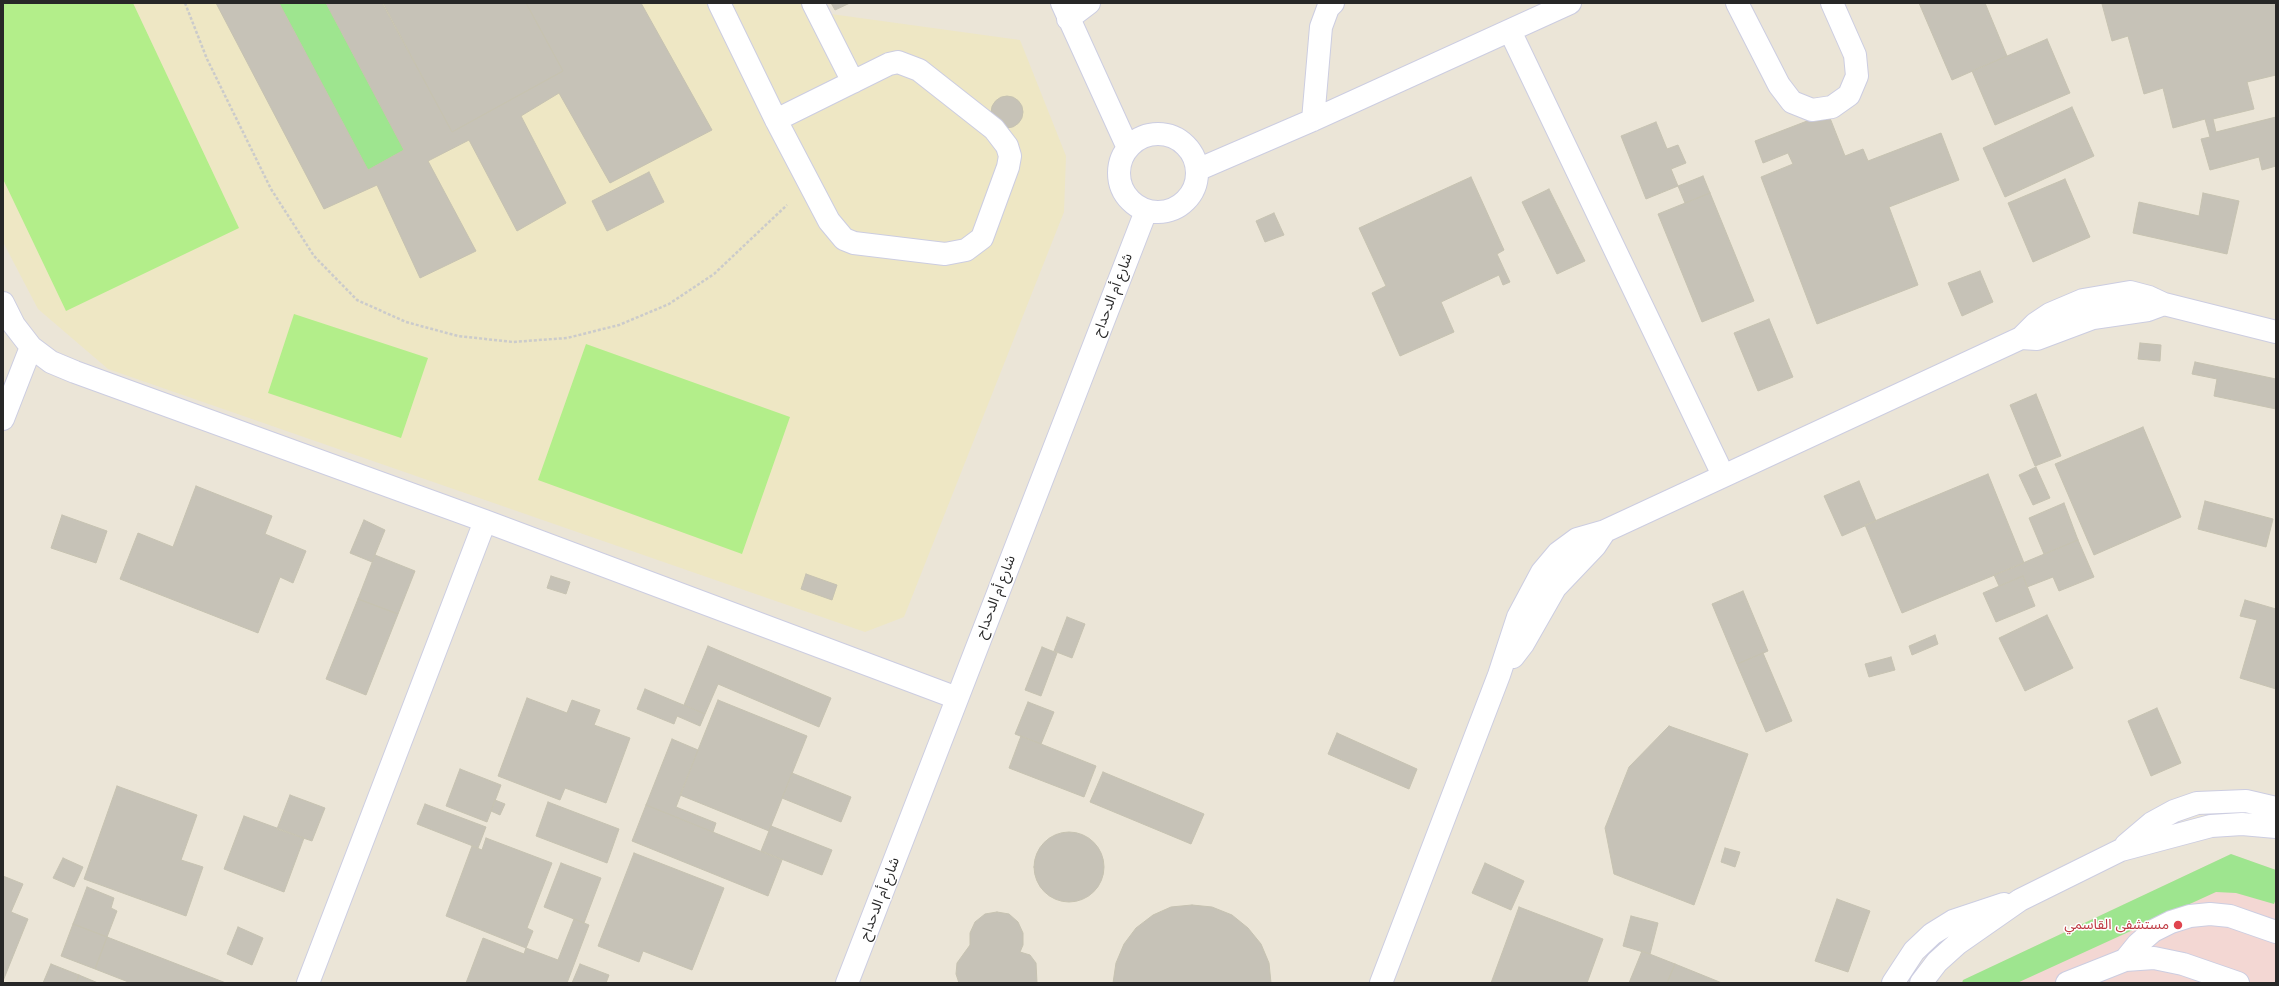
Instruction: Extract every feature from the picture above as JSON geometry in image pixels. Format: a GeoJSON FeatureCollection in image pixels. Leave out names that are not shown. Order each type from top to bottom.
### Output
{"type":"FeatureCollection","features":[{"type":"Feature","properties":{"kind":"street"},"geometry":{"type":"LineString","coordinates":[[718,3],[776,120],[810,184],[836,231],[844,239],[854,243],[945,254],[966,250],[976,245],[987,228],[1008,167],[1010,156],[1002,137],[929,77],[909,65],[898,62],[889,64],[776,120]]}},
{"type":"Feature","properties":{"kind":"street"},"geometry":{"type":"LineString","coordinates":[[813,3],[853,82]]}},
{"type":"Feature","properties":{"kind":"street"},"geometry":{"type":"LineString","coordinates":[[1089,3],[1060,7],[1128,148]]}},
{"type":"Feature","properties":{"kind":"street"},"geometry":{"type":"LineString","coordinates":[[1312,120],[1321,27],[1328,8],[1333,3]]}},
{"type":"Feature","properties":{"kind":"street"},"geometry":{"type":"LineString","coordinates":[[1197,170],[1312,120],[1570,3]]}},
{"type":"Feature","properties":{"kind":"street"},"geometry":{"type":"LineString","coordinates":[[1737,3],[1779,85],[1792,102],[1812,110],[1832,107],[1849,95],[1857,76],[1855,55],[1832,3]]}},
{"type":"Feature","properties":{"kind":"street"},"geometry":{"type":"LineString","coordinates":[[1510,31],[1723,475]]}},
{"type":"Feature","properties":{"kind":"street"},"geometry":{"type":"LineString","coordinates":[[1164,134],[1176,138],[1187,146],[1194,158],[1197,170],[1196,183],[1191,195],[1182,204],[1171,210],[1158,213],[1146,211],[1134,205],[1125,196],[1120,184],[1119,171],[1121,159],[1128,148],[1138,139],[1150,135],[1164,134]]}},
{"type":"Feature","properties":{"kind":"street","name":"شارع أم الدحداح"},"geometry":{"type":"LineString","coordinates":[[848,983],[1146,211]]}},
{"type":"Feature","properties":{"kind":"street"},"geometry":{"type":"LineString","coordinates":[[1381,983],[1500,675],[1518,617],[1542,572],[1558,553],[1577,539],[1605,531],[1723,475],[2022,338],[2035,324],[2050,314],[2083,300],[2130,292],[2149,297],[2164,304],[2276,332]]}},
{"type":"Feature","properties":{"kind":"street"},"geometry":{"type":"LineString","coordinates":[[3,303],[14,325],[32,347],[51,362],[485,521],[957,698]]}},
{"type":"Feature","properties":{"kind":"street"},"geometry":{"type":"LineString","coordinates":[[3,419],[32,347]]}},
{"type":"Feature","properties":{"kind":"street"},"geometry":{"type":"LineString","coordinates":[[308,983],[485,521]]}},
{"type":"Feature","properties":{"kind":"street"},"geometry":{"type":"LineString","coordinates":[[2121,850],[2152,823],[2174,811],[2197,803],[2246,801],[2276,808]]}},
{"type":"Feature","properties":{"kind":"street"},"geometry":{"type":"LineString","coordinates":[[1920,983],[1937,962],[1957,944],[2020,900],[2121,850],[2211,826],[2242,824],[2276,827]]}},
{"type":"Feature","properties":{"kind":"street"},"geometry":{"type":"LineString","coordinates":[[1893,983],[1914,951],[1932,934],[1953,921],[1973,913],[2020,900]]}},
{"type":"Feature","properties":{"kind":"street"},"geometry":{"type":"LineString","coordinates":[[2125,960],[2138,944],[2153,931],[2171,922],[2190,916],[2210,914],[2230,916],[2276,932]]}},
{"type":"Feature","properties":{"kind":"street"},"geometry":{"type":"LineString","coordinates":[[2067,983],[2125,960],[2147,958],[2169,960],[2238,983]]}},
{"type":"Feature","properties":{"kind":"path"},"geometry":{"type":"LineString","coordinates":[[185,3],[208,58],[271,189],[314,256],[357,300],[406,322],[458,336],[512,342],[567,338],[619,325],[669,304],[714,274],[810,184]]}},
{"type":"Feature","properties":{"kind":"shaded area"},"geometry":{"type":"Polygon","coordinates":[[[3,3],[826,3],[831,14],[1020,40],[1066,156],[1064,212],[904,617],[865,632],[108,369],[38,309],[3,242],[3,3]]]}},
{"type":"Feature","properties":{"kind":"shaded area","name":"مستشفى القاسمي"},"geometry":{"type":"Polygon","coordinates":[[[2231,854],[2276,870],[2276,983],[1962,983],[1963,980],[2231,854]]]}},
{"type":"Feature","properties":{"kind":"green space"},"geometry":{"type":"Polygon","coordinates":[[[3,3],[133,3],[239,228],[66,311],[3,179],[3,3]]]}},
{"type":"Feature","properties":{"kind":"green space"},"geometry":{"type":"Polygon","coordinates":[[[279,3],[326,3],[404,150],[368,170],[279,3]]]}},
{"type":"Feature","properties":{"kind":"green space"},"geometry":{"type":"Polygon","coordinates":[[[294,314],[428,358],[401,438],[268,393],[294,314]]]}},
{"type":"Feature","properties":{"kind":"green space"},"geometry":{"type":"Polygon","coordinates":[[[586,344],[790,417],[742,554],[538,480],[586,344]]]}},
{"type":"Feature","properties":{"kind":"green space"},"geometry":{"type":"Polygon","coordinates":[[[2231,854],[2276,870],[2276,899],[2274,904],[2236,893],[2216,892],[2017,983],[1962,983],[1963,980],[2231,854]]]}},
{"type":"Feature","properties":{"kind":"building"},"geometry":{"type":"Polygon","coordinates":[[[216,3],[279,3],[368,170],[404,150],[326,3],[382,3],[452,132],[563,71],[526,3],[641,3],[712,130],[610,183],[559,93],[521,116],[566,203],[517,231],[469,140],[428,161],[476,251],[420,278],[377,185],[324,209],[216,3]]]}},
{"type":"Feature","properties":{"kind":"building"},"geometry":{"type":"Polygon","coordinates":[[[383,3],[526,3],[563,71],[452,132],[383,3]]]}},
{"type":"Feature","properties":{"kind":"building"},"geometry":{"type":"Polygon","coordinates":[[[831,3],[850,3],[835,10],[831,3]]]}},
{"type":"Feature","properties":{"kind":"building"},"geometry":{"type":"Polygon","coordinates":[[[1919,3],[1985,3],[2007,56],[1952,80],[1919,3]]]}},
{"type":"Feature","properties":{"kind":"building"},"geometry":{"type":"Polygon","coordinates":[[[2276,3],[2276,75],[2247,82],[2254,109],[2213,119],[2216,132],[2276,117],[2276,166],[2262,170],[2259,157],[2210,170],[2201,139],[2210,137],[2205,119],[2173,128],[2163,88],[2144,94],[2128,36],[2112,41],[2102,4],[2276,3]]]}},
{"type":"Feature","properties":{"kind":"building"},"geometry":{"type":"Polygon","coordinates":[[[2047,39],[2070,93],[1995,125],[1972,71],[2047,39]]]}},
{"type":"Feature","properties":{"kind":"building"},"geometry":{"type":"Polygon","coordinates":[[[1007,96],[1013,97],[1020,103],[1023,112],[1022,118],[1016,125],[1007,128],[1001,127],[994,121],[991,112],[992,106],[998,99],[1007,96]]]}},
{"type":"Feature","properties":{"kind":"building"},"geometry":{"type":"Polygon","coordinates":[[[2072,107],[2094,156],[2005,197],[1983,148],[2072,107]]]}},
{"type":"Feature","properties":{"kind":"building"},"geometry":{"type":"Polygon","coordinates":[[[1828,113],[1845,156],[1863,149],[1868,161],[1941,133],[1959,180],[1889,207],[1918,285],[1817,324],[1761,177],[1793,164],[1788,153],[1763,163],[1755,141],[1828,113]]]}},
{"type":"Feature","properties":{"kind":"building"},"geometry":{"type":"Polygon","coordinates":[[[1656,122],[1667,149],[1678,145],[1686,163],[1671,169],[1678,186],[1646,199],[1621,136],[1656,122]]]}},
{"type":"Feature","properties":{"kind":"building"},"geometry":{"type":"Polygon","coordinates":[[[649,172],[664,202],[607,231],[592,201],[649,172]]]}},
{"type":"Feature","properties":{"kind":"building"},"geometry":{"type":"Polygon","coordinates":[[[1703,176],[1710,193],[1685,203],[1678,186],[1703,176]]]}},
{"type":"Feature","properties":{"kind":"building"},"geometry":{"type":"Polygon","coordinates":[[[1471,177],[1504,250],[1497,254],[1510,282],[1503,285],[1499,275],[1441,302],[1454,332],[1400,356],[1372,293],[1386,286],[1359,228],[1471,177]]]}},
{"type":"Feature","properties":{"kind":"building"},"geometry":{"type":"Polygon","coordinates":[[[2065,179],[2090,237],[2033,262],[2008,203],[2065,179]]]}},
{"type":"Feature","properties":{"kind":"building"},"geometry":{"type":"Polygon","coordinates":[[[1549,189],[1585,261],[1557,274],[1522,202],[1549,189]]]}},
{"type":"Feature","properties":{"kind":"building"},"geometry":{"type":"Polygon","coordinates":[[[1710,193],[1754,301],[1702,322],[1658,214],[1710,193]]]}},
{"type":"Feature","properties":{"kind":"building"},"geometry":{"type":"Polygon","coordinates":[[[2203,193],[2239,201],[2227,254],[2133,233],[2139,202],[2199,216],[2203,193]]]}},
{"type":"Feature","properties":{"kind":"building"},"geometry":{"type":"Polygon","coordinates":[[[1274,213],[1284,235],[1265,242],[1256,221],[1274,213]]]}},
{"type":"Feature","properties":{"kind":"building"},"geometry":{"type":"Polygon","coordinates":[[[1980,271],[1993,302],[1962,316],[1948,283],[1980,271]]]}},
{"type":"Feature","properties":{"kind":"building"},"geometry":{"type":"Polygon","coordinates":[[[1769,319],[1793,377],[1758,391],[1734,333],[1769,319]]]}},
{"type":"Feature","properties":{"kind":"building"},"geometry":{"type":"Polygon","coordinates":[[[2140,343],[2161,345],[2160,361],[2138,359],[2140,343]]]}},
{"type":"Feature","properties":{"kind":"building"},"geometry":{"type":"Polygon","coordinates":[[[2195,362],[2276,379],[2276,409],[2214,396],[2217,379],[2192,374],[2195,362]]]}},
{"type":"Feature","properties":{"kind":"building"},"geometry":{"type":"Polygon","coordinates":[[[2036,394],[2061,456],[2035,466],[2010,405],[2036,394]]]}},
{"type":"Feature","properties":{"kind":"building"},"geometry":{"type":"Polygon","coordinates":[[[2143,427],[2181,517],[2094,555],[2055,464],[2143,427]]]}},
{"type":"Feature","properties":{"kind":"building"},"geometry":{"type":"Polygon","coordinates":[[[2036,467],[2050,498],[2033,505],[2019,475],[2036,467]]]}},
{"type":"Feature","properties":{"kind":"building"},"geometry":{"type":"Polygon","coordinates":[[[1988,474],[2024,563],[1902,613],[1865,525],[1988,474]]]}},
{"type":"Feature","properties":{"kind":"building"},"geometry":{"type":"Polygon","coordinates":[[[1859,481],[1876,521],[1842,536],[1824,496],[1859,481]]]}},
{"type":"Feature","properties":{"kind":"building"},"geometry":{"type":"Polygon","coordinates":[[[196,486],[272,516],[265,534],[306,551],[293,583],[280,577],[258,633],[120,579],[138,533],[173,547],[196,486]]]}},
{"type":"Feature","properties":{"kind":"building"},"geometry":{"type":"Polygon","coordinates":[[[2205,501],[2273,519],[2266,547],[2198,529],[2205,501]]]}},
{"type":"Feature","properties":{"kind":"building"},"geometry":{"type":"Polygon","coordinates":[[[2064,503],[2078,540],[2044,554],[2029,518],[2064,503]]]}},
{"type":"Feature","properties":{"kind":"building"},"geometry":{"type":"Polygon","coordinates":[[[62,515],[107,531],[96,563],[51,548],[62,515]]]}},
{"type":"Feature","properties":{"kind":"building"},"geometry":{"type":"Polygon","coordinates":[[[364,520],[385,530],[372,562],[350,553],[364,520]]]}},
{"type":"Feature","properties":{"kind":"building"},"geometry":{"type":"Polygon","coordinates":[[[2078,540],[2094,577],[2059,591],[2053,577],[2027,587],[2023,576],[1999,586],[1994,575],[2078,540]]]}},
{"type":"Feature","properties":{"kind":"building"},"geometry":{"type":"Polygon","coordinates":[[[375,555],[415,571],[398,614],[358,599],[375,555]]]}},
{"type":"Feature","properties":{"kind":"building"},"geometry":{"type":"Polygon","coordinates":[[[806,574],[837,585],[832,600],[801,589],[806,574]]]}},
{"type":"Feature","properties":{"kind":"building"},"geometry":{"type":"Polygon","coordinates":[[[551,576],[570,582],[566,594],[547,588],[551,576]]]}},
{"type":"Feature","properties":{"kind":"building"},"geometry":{"type":"Polygon","coordinates":[[[2023,576],[2035,606],[1996,622],[1983,593],[2023,576]]]}},
{"type":"Feature","properties":{"kind":"building"},"geometry":{"type":"Polygon","coordinates":[[[1743,591],[1768,651],[1737,664],[1712,604],[1743,591]]]}},
{"type":"Feature","properties":{"kind":"building"},"geometry":{"type":"Polygon","coordinates":[[[358,599],[398,614],[366,695],[326,679],[358,599]]]}},
{"type":"Feature","properties":{"kind":"building"},"geometry":{"type":"Polygon","coordinates":[[[2245,600],[2276,609],[2276,689],[2240,678],[2257,620],[2240,616],[2245,600]]]}},
{"type":"Feature","properties":{"kind":"building"},"geometry":{"type":"Polygon","coordinates":[[[2047,615],[2073,668],[2025,691],[1999,638],[2047,615]]]}},
{"type":"Feature","properties":{"kind":"building"},"geometry":{"type":"Polygon","coordinates":[[[1067,617],[1085,624],[1072,658],[1054,651],[1067,617]]]}},
{"type":"Feature","properties":{"kind":"building"},"geometry":{"type":"Polygon","coordinates":[[[1935,635],[1938,644],[1912,655],[1909,646],[1935,635]]]}},
{"type":"Feature","properties":{"kind":"building"},"geometry":{"type":"Polygon","coordinates":[[[708,646],[831,698],[819,727],[718,684],[705,714],[684,705],[708,646]]]}},
{"type":"Feature","properties":{"kind":"building"},"geometry":{"type":"Polygon","coordinates":[[[1042,647],[1057,653],[1041,696],[1025,690],[1042,647]]]}},
{"type":"Feature","properties":{"kind":"building"},"geometry":{"type":"Polygon","coordinates":[[[1763,653],[1792,721],[1766,732],[1737,664],[1763,653]]]}},
{"type":"Feature","properties":{"kind":"building"},"geometry":{"type":"Polygon","coordinates":[[[1891,657],[1895,670],[1869,677],[1865,664],[1891,657]]]}},
{"type":"Feature","properties":{"kind":"building"},"geometry":{"type":"Polygon","coordinates":[[[645,689],[705,714],[700,726],[677,716],[674,724],[637,709],[645,689]]]}},
{"type":"Feature","properties":{"kind":"building"},"geometry":{"type":"Polygon","coordinates":[[[527,698],[567,713],[572,700],[600,710],[594,725],[630,738],[606,803],[565,788],[560,800],[498,776],[527,698]]]}},
{"type":"Feature","properties":{"kind":"building"},"geometry":{"type":"Polygon","coordinates":[[[718,700],[807,736],[769,831],[680,795],[718,700]]]}},
{"type":"Feature","properties":{"kind":"building"},"geometry":{"type":"Polygon","coordinates":[[[1028,702],[1054,712],[1041,744],[1015,734],[1028,702]]]}},
{"type":"Feature","properties":{"kind":"building"},"geometry":{"type":"Polygon","coordinates":[[[2157,708],[2181,763],[2151,776],[2128,721],[2157,708]]]}},
{"type":"Feature","properties":{"kind":"building"},"geometry":{"type":"Polygon","coordinates":[[[1669,726],[1748,754],[1694,905],[1614,874],[1605,828],[1629,767],[1669,726]]]}},
{"type":"Feature","properties":{"kind":"building"},"geometry":{"type":"Polygon","coordinates":[[[1337,733],[1417,769],[1409,789],[1328,754],[1337,733]]]}},
{"type":"Feature","properties":{"kind":"building"},"geometry":{"type":"Polygon","coordinates":[[[1021,736],[1096,766],[1084,797],[1009,768],[1021,736]]]}},
{"type":"Feature","properties":{"kind":"building"},"geometry":{"type":"Polygon","coordinates":[[[672,739],[698,750],[676,807],[716,823],[713,832],[646,805],[672,739]]]}},
{"type":"Feature","properties":{"kind":"building"},"geometry":{"type":"Polygon","coordinates":[[[460,769],[501,785],[487,822],[446,806],[460,769]]]}},
{"type":"Feature","properties":{"kind":"building"},"geometry":{"type":"Polygon","coordinates":[[[1103,772],[1204,814],[1191,844],[1090,802],[1103,772]]]}},
{"type":"Feature","properties":{"kind":"building"},"geometry":{"type":"Polygon","coordinates":[[[792,773],[851,797],[841,822],[782,798],[792,773]]]}},
{"type":"Feature","properties":{"kind":"building"},"geometry":{"type":"Polygon","coordinates":[[[117,786],[197,815],[181,860],[203,867],[186,916],[84,879],[117,786]]]}},
{"type":"Feature","properties":{"kind":"building"},"geometry":{"type":"Polygon","coordinates":[[[290,795],[325,808],[312,841],[277,829],[290,795]]]}},
{"type":"Feature","properties":{"kind":"building"},"geometry":{"type":"Polygon","coordinates":[[[495,800],[505,804],[500,815],[491,811],[495,800]]]}},
{"type":"Feature","properties":{"kind":"building"},"geometry":{"type":"Polygon","coordinates":[[[548,802],[619,829],[607,863],[536,836],[548,802]]]}},
{"type":"Feature","properties":{"kind":"building"},"geometry":{"type":"Polygon","coordinates":[[[425,804],[486,827],[478,848],[417,824],[425,804]]]}},
{"type":"Feature","properties":{"kind":"building"},"geometry":{"type":"Polygon","coordinates":[[[646,805],[782,860],[768,896],[632,841],[646,805]]]}},
{"type":"Feature","properties":{"kind":"building"},"geometry":{"type":"Polygon","coordinates":[[[244,816],[304,838],[284,892],[224,869],[244,816]]]}},
{"type":"Feature","properties":{"kind":"building"},"geometry":{"type":"Polygon","coordinates":[[[771,826],[832,850],[822,875],[761,851],[771,826]]]}},
{"type":"Feature","properties":{"kind":"building"},"geometry":{"type":"Polygon","coordinates":[[[1062,832],[1076,832],[1089,838],[1098,847],[1102,853],[1104,867],[1102,881],[1094,892],[1083,900],[1076,902],[1062,902],[1055,900],[1044,892],[1036,881],[1034,874],[1034,860],[1036,853],[1044,842],[1055,834],[1062,832]]]}},
{"type":"Feature","properties":{"kind":"building"},"geometry":{"type":"Polygon","coordinates":[[[486,838],[552,863],[527,928],[533,931],[526,948],[446,916],[472,846],[482,850],[486,838]]]}},
{"type":"Feature","properties":{"kind":"building"},"geometry":{"type":"Polygon","coordinates":[[[1725,848],[1740,852],[1735,867],[1721,862],[1725,848]]]}},
{"type":"Feature","properties":{"kind":"building"},"geometry":{"type":"Polygon","coordinates":[[[634,853],[724,888],[692,970],[643,951],[639,962],[598,946],[634,853]]]}},
{"type":"Feature","properties":{"kind":"building"},"geometry":{"type":"Polygon","coordinates":[[[63,858],[83,867],[74,887],[53,878],[63,858]]]}},
{"type":"Feature","properties":{"kind":"building"},"geometry":{"type":"Polygon","coordinates":[[[561,863],[601,878],[584,923],[544,907],[561,863]]]}},
{"type":"Feature","properties":{"kind":"building"},"geometry":{"type":"Polygon","coordinates":[[[1485,863],[1524,881],[1511,910],[1472,893],[1485,863]]]}},
{"type":"Feature","properties":{"kind":"building"},"geometry":{"type":"Polygon","coordinates":[[[3,876],[23,884],[11,912],[28,919],[3,981],[3,876]]]}},
{"type":"Feature","properties":{"kind":"building"},"geometry":{"type":"Polygon","coordinates":[[[87,887],[114,898],[111,908],[117,911],[107,937],[73,924],[87,887]]]}},
{"type":"Feature","properties":{"kind":"building"},"geometry":{"type":"Polygon","coordinates":[[[1837,899],[1870,911],[1848,972],[1815,961],[1837,899]]]}},
{"type":"Feature","properties":{"kind":"building"},"geometry":{"type":"Polygon","coordinates":[[[1192,905],[1212,907],[1232,915],[1248,928],[1261,944],[1269,963],[1271,983],[1113,983],[1116,963],[1124,944],[1136,928],[1153,915],[1171,907],[1192,905]]]}},
{"type":"Feature","properties":{"kind":"building"},"geometry":{"type":"Polygon","coordinates":[[[1519,907],[1603,939],[1587,983],[1491,983],[1519,907]]]}},
{"type":"Feature","properties":{"kind":"building"},"geometry":{"type":"Polygon","coordinates":[[[997,912],[1009,914],[1018,922],[1023,933],[1023,945],[1020,952],[1030,955],[1036,963],[1037,983],[959,983],[956,974],[957,963],[970,945],[970,933],[975,922],[985,914],[997,912]]]}},
{"type":"Feature","properties":{"kind":"building"},"geometry":{"type":"Polygon","coordinates":[[[1631,916],[1658,923],[1650,954],[1623,946],[1631,916]]]}},
{"type":"Feature","properties":{"kind":"building"},"geometry":{"type":"Polygon","coordinates":[[[574,919],[589,925],[567,983],[466,983],[483,938],[524,954],[526,948],[558,960],[574,919]]]}},
{"type":"Feature","properties":{"kind":"building"},"geometry":{"type":"Polygon","coordinates":[[[73,924],[107,937],[95,969],[61,956],[73,924]]]}},
{"type":"Feature","properties":{"kind":"building"},"geometry":{"type":"Polygon","coordinates":[[[238,927],[263,938],[252,965],[227,954],[238,927]]]}},
{"type":"Feature","properties":{"kind":"building"},"geometry":{"type":"Polygon","coordinates":[[[107,937],[226,983],[131,983],[95,969],[107,937]]]}},
{"type":"Feature","properties":{"kind":"building"},"geometry":{"type":"Polygon","coordinates":[[[1642,951],[1675,964],[1667,983],[1629,983],[1642,951]]]}},
{"type":"Feature","properties":{"kind":"building"},"geometry":{"type":"Polygon","coordinates":[[[51,964],[79,975],[76,983],[43,983],[51,964]]]}},
{"type":"Feature","properties":{"kind":"building"},"geometry":{"type":"Polygon","coordinates":[[[580,964],[609,975],[606,983],[572,983],[580,964]]]}},
{"type":"Feature","properties":{"kind":"building"},"geometry":{"type":"Polygon","coordinates":[[[1675,964],[1722,983],[1667,983],[1675,964]]]}},
{"type":"Feature","properties":{"kind":"building"},"geometry":{"type":"Polygon","coordinates":[[[79,975],[98,983],[76,983],[79,975]]]}},
{"type":"Feature","properties":{"kind":"place","name":"مستشفى القاسمي"},"geometry":{"type":"Point","coordinates":[2178,925]}}]}
